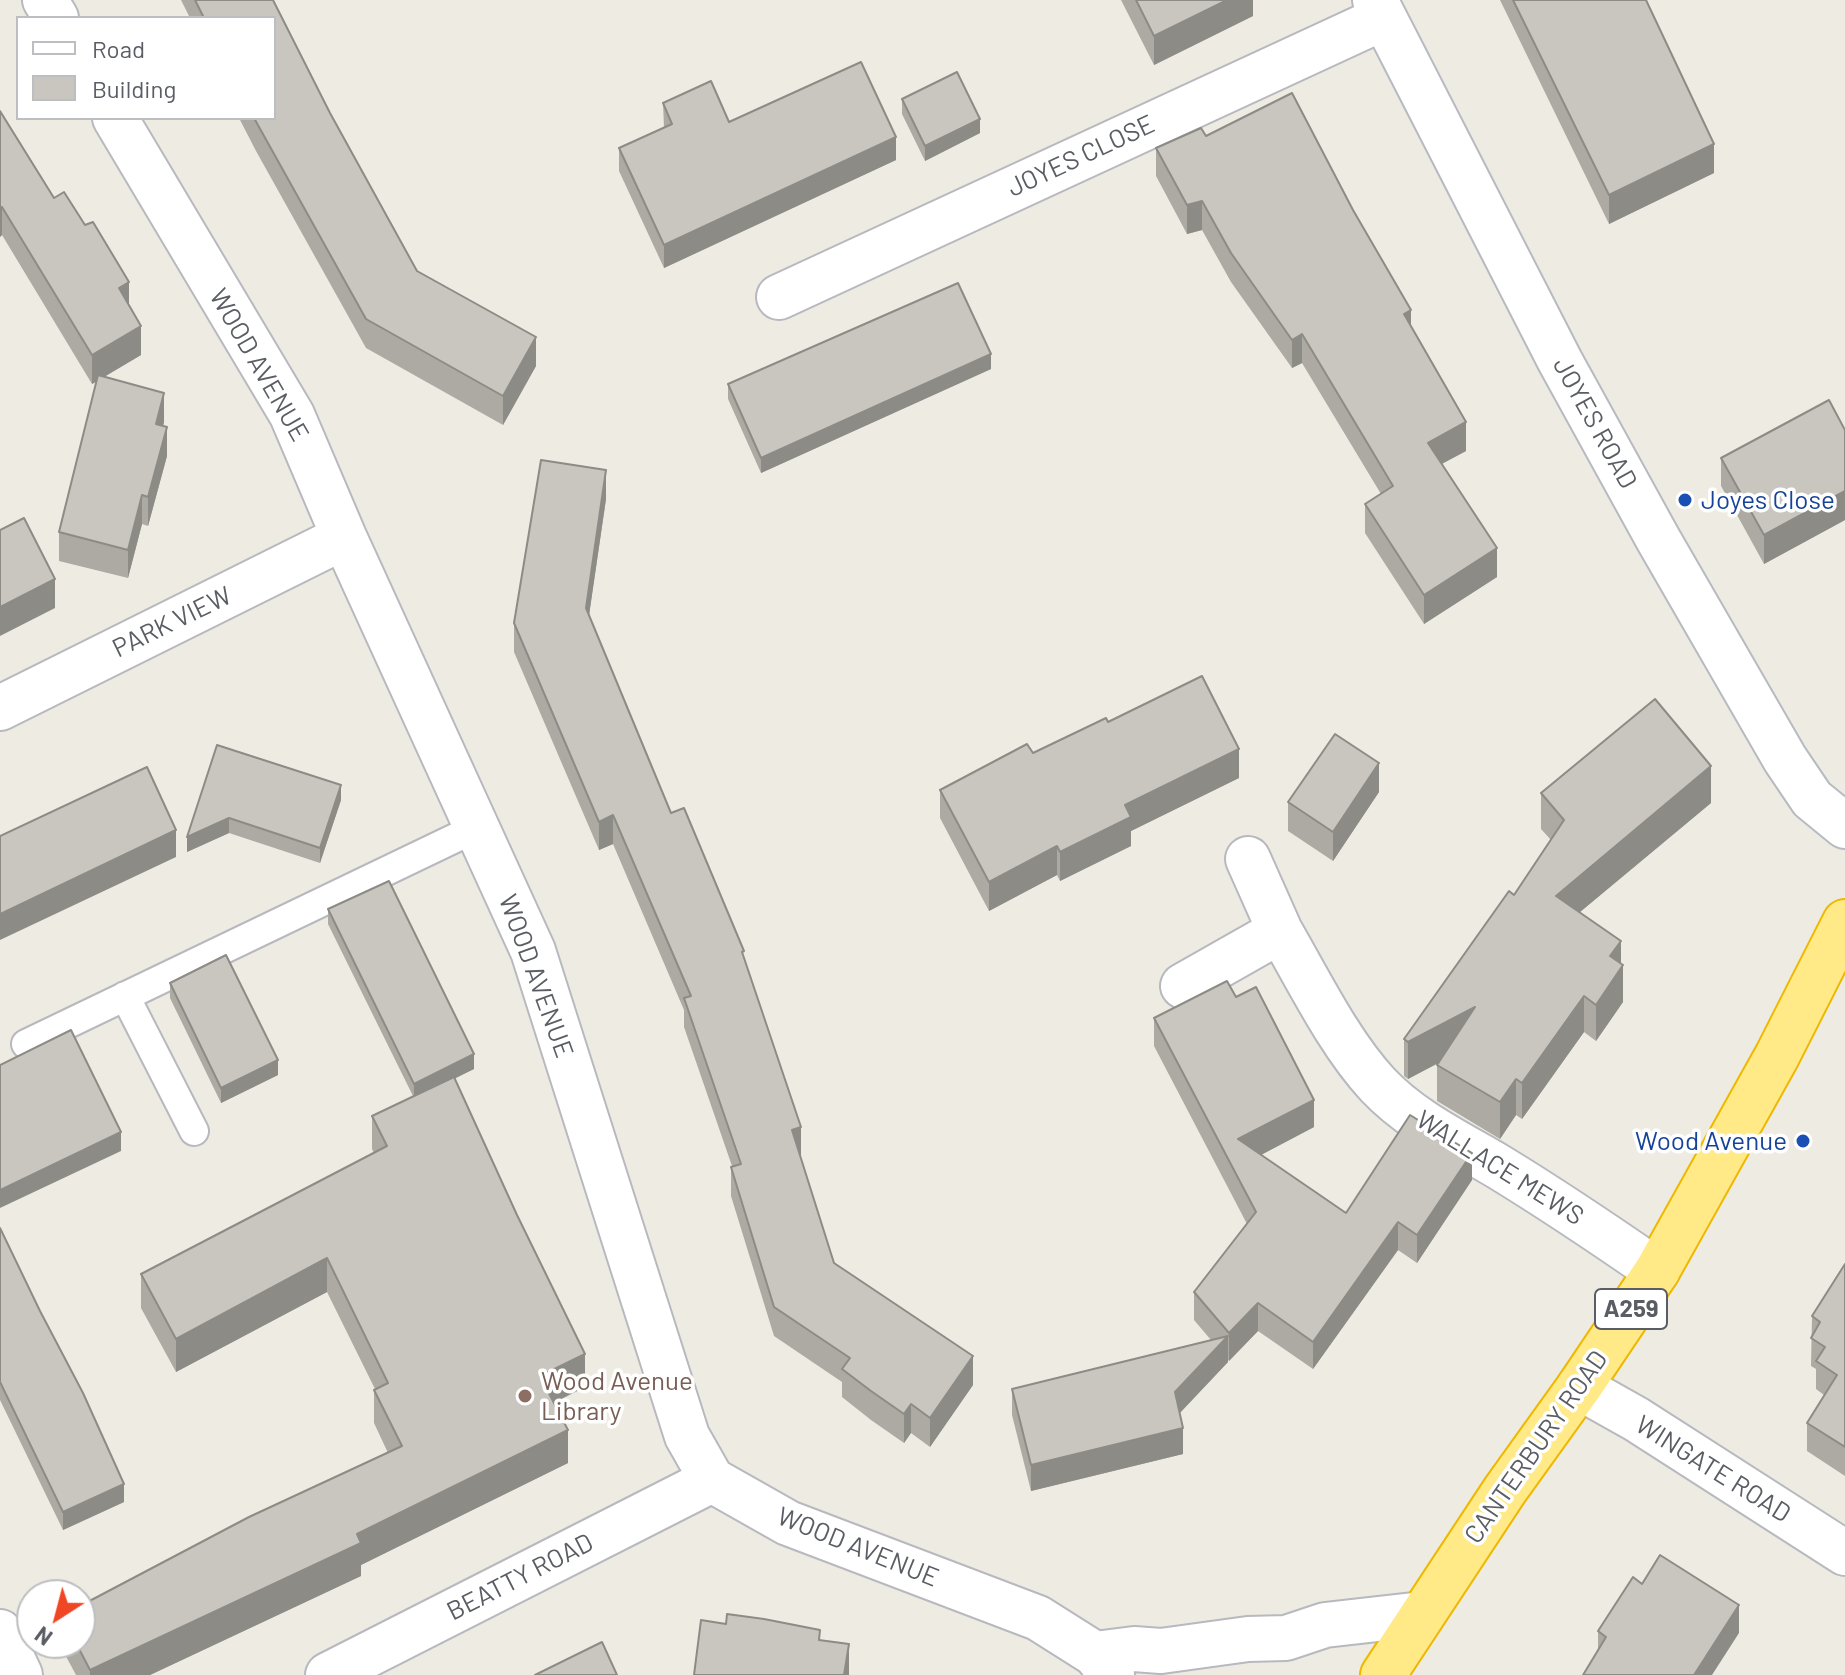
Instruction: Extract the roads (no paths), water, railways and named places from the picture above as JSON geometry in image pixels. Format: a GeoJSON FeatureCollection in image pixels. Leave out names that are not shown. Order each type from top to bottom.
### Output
{"type":"FeatureCollection","features":[{"type":"Feature","properties":{"kind":"highway","name":"CANTERBURY ROAD"},"geometry":{"type":"LineString","coordinates":[[1383,1675],[1505,1490],[1657,1271],[1777,1056],[1845,922]]}},
{"type":"Feature","properties":{"kind":"street","name":"JOYES CLOSE"},"geometry":{"type":"LineString","coordinates":[[779,297],[1339,36],[1379,9]]}},
{"type":"Feature","properties":{"kind":"street","name":"JOYES ROAD"},"geometry":{"type":"LineString","coordinates":[[1379,9],[1553,347],[1658,539],[1785,759],[1812,799],[1845,826]]}},
{"type":"Feature","properties":{"kind":"street","name":"WOOD AVENUE"},"geometry":{"type":"LineString","coordinates":[[116,120],[292,415],[344,537],[533,951],[687,1436],[712,1480],[788,1523],[1038,1618],[1104,1665],[1134,1649],[1161,1651],[1248,1639],[1286,1638],[1325,1625],[1422,1614]]}},
{"type":"Feature","properties":{"kind":"street","name":"PARK VIEW"},"geometry":{"type":"LineString","coordinates":[[0,708],[344,537]]}},
{"type":"Feature","properties":{"kind":"street","name":"WALLACE MEWS"},"geometry":{"type":"LineString","coordinates":[[1248,859],[1280,931],[1344,1039],[1378,1085],[1430,1128],[1557,1203],[1657,1271]]}},
{"type":"Feature","properties":{"kind":"street"},"geometry":{"type":"LineString","coordinates":[[1183,986],[1280,931]]}},
{"type":"Feature","properties":{"kind":"street","name":"WINGATE ROAD"},"geometry":{"type":"LineString","coordinates":[[1579,1387],[1636,1419],[1845,1553]]}},
{"type":"Feature","properties":{"kind":"street","name":"BEATTY ROAD"},"geometry":{"type":"LineString","coordinates":[[328,1675],[712,1480]]}},
{"type":"Feature","properties":{"kind":"street"},"geometry":{"type":"LineString","coordinates":[[0,1632],[20,1675]]}},
{"type":"Feature","properties":{"kind":"lane"},"geometry":{"type":"LineString","coordinates":[[26,1044],[476,828]]}},
{"type":"Feature","properties":{"kind":"lane"},"geometry":{"type":"LineString","coordinates":[[125,996],[194,1131]]}},
{"type":"Feature","properties":{"kind":"place","name":"Joyes Close"},"geometry":{"type":"Point","coordinates":[1685,500]}},
{"type":"Feature","properties":{"kind":"place","name":"Wood Avenue"},"geometry":{"type":"Point","coordinates":[1803,1141]}},
{"type":"Feature","properties":{"kind":"place","name":"Wood Avenue Library"},"geometry":{"type":"Point","coordinates":[525,1396]}}]}
